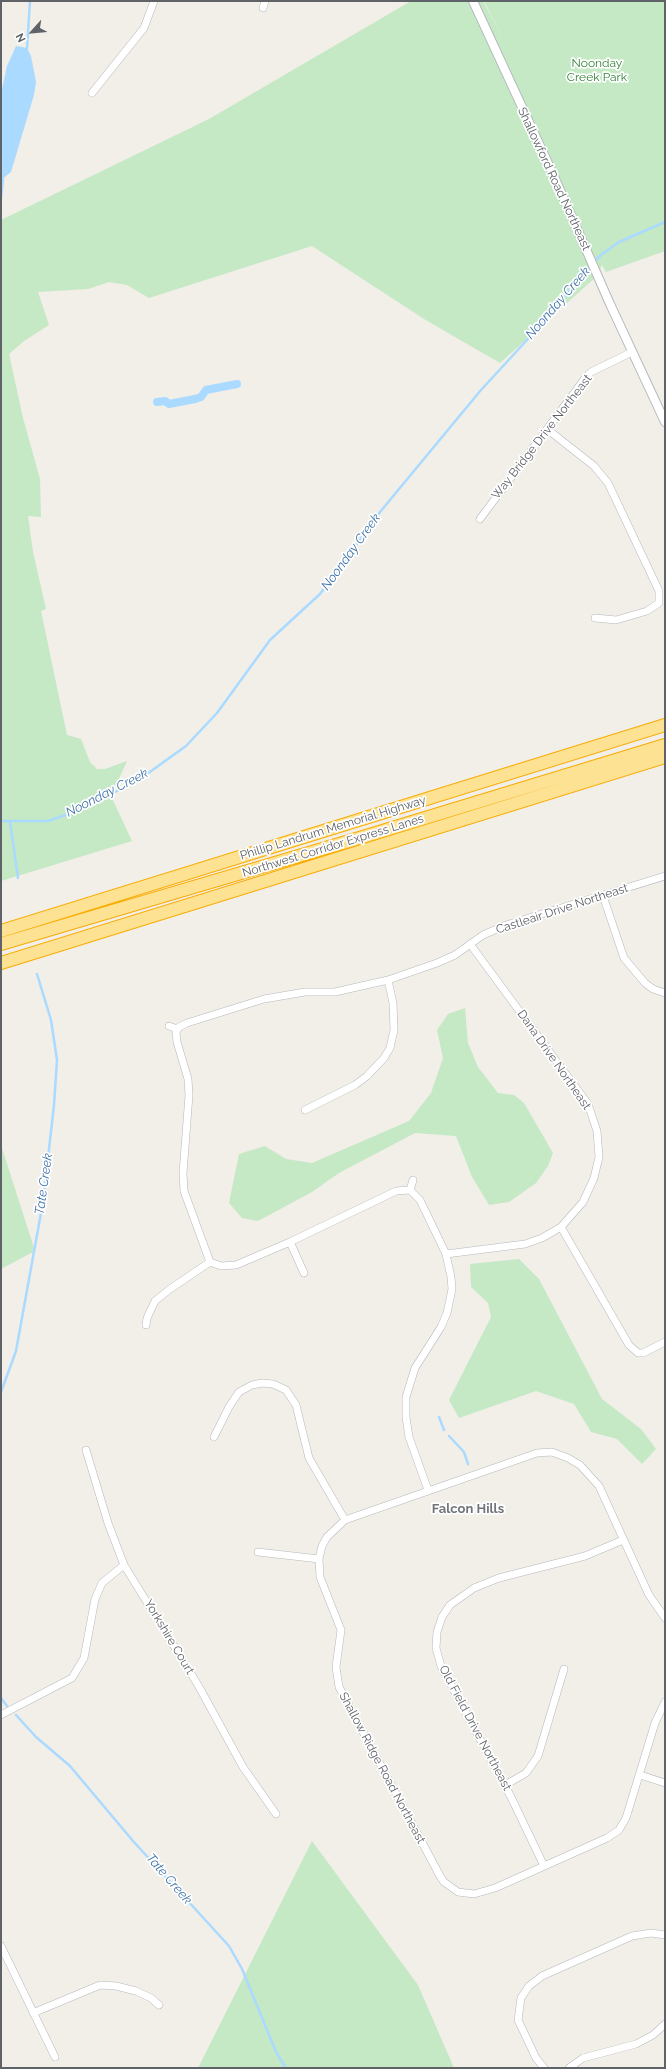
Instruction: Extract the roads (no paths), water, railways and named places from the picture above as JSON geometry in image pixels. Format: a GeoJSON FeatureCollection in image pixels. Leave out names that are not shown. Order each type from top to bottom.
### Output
{"type":"FeatureCollection","features":[{"type":"Feature","properties":{"kind":"highway","name":"Phillip Landrum Memorial Highway"},"geometry":{"type":"LineString","coordinates":[[1,931],[665,725]]}},
{"type":"Feature","properties":{"kind":"highway"},"geometry":{"type":"LineString","coordinates":[[560,758],[665,730]]}},
{"type":"Feature","properties":{"kind":"highway","name":"Northwest Corridor Express Lanes"},"geometry":{"type":"LineString","coordinates":[[1,944],[356,839],[665,744]]}},
{"type":"Feature","properties":{"kind":"highway"},"geometry":{"type":"LineString","coordinates":[[1,963],[665,757]]}},
{"type":"Feature","properties":{"kind":"street"},"geometry":{"type":"LineString","coordinates":[[92,94],[144,28],[154,1]]}},
{"type":"Feature","properties":{"kind":"street","name":"Shallowford Road Northeast"},"geometry":{"type":"LineString","coordinates":[[473,1],[603,289],[665,422]]}},
{"type":"Feature","properties":{"kind":"street","name":"Way Bridge Drive Northeast"},"geometry":{"type":"LineString","coordinates":[[480,519],[586,377],[632,352]]}},
{"type":"Feature","properties":{"kind":"street"},"geometry":{"type":"LineString","coordinates":[[547,429],[594,466],[608,483],[659,591],[662,604],[647,611],[616,620],[596,618]]}},
{"type":"Feature","properties":{"kind":"street","name":"Castleair Drive Northeast"},"geometry":{"type":"LineString","coordinates":[[177,1029],[188,1023],[264,999],[285,994],[335,992],[388,980],[437,963],[455,955],[484,935],[506,925],[665,876]]}},
{"type":"Feature","properties":{"kind":"street"},"geometry":{"type":"LineString","coordinates":[[603,896],[624,958],[645,983],[653,989],[665,993]]}},
{"type":"Feature","properties":{"kind":"street","name":"Dana Drive Northeast"},"geometry":{"type":"LineString","coordinates":[[446,1254],[525,1244],[542,1238],[561,1227],[584,1202],[594,1178],[599,1158],[599,1144],[594,1118],[588,1104],[470,944]]}},
{"type":"Feature","properties":{"kind":"street"},"geometry":{"type":"LineString","coordinates":[[304,1110],[355,1085],[367,1076],[384,1058],[390,1048],[394,1030],[394,1003],[388,980]]}},
{"type":"Feature","properties":{"kind":"street"},"geometry":{"type":"LineString","coordinates":[[169,1026],[177,1029],[177,1042],[188,1079],[189,1094],[183,1173],[184,1191],[210,1262],[221,1266],[230,1266],[290,1242],[396,1191],[410,1190],[420,1200],[446,1254],[451,1277],[450,1302],[441,1327],[415,1368],[406,1397],[406,1417],[409,1437],[428,1490]]}},
{"type":"Feature","properties":{"kind":"street"},"geometry":{"type":"LineString","coordinates":[[410,1190],[413,1180]]}},
{"type":"Feature","properties":{"kind":"street"},"geometry":{"type":"LineString","coordinates":[[561,1227],[636,1356],[665,1342]]}},
{"type":"Feature","properties":{"kind":"street"},"geometry":{"type":"LineString","coordinates":[[290,1242],[304,1273]]}},
{"type":"Feature","properties":{"kind":"street"},"geometry":{"type":"LineString","coordinates":[[146,1325],[146,1318],[155,1301],[174,1286],[210,1262]]}},
{"type":"Feature","properties":{"kind":"street"},"geometry":{"type":"LineString","coordinates":[[214,1438],[229,1407],[239,1392],[252,1385],[262,1383],[273,1384],[286,1390],[296,1405],[309,1458],[345,1520]]}},
{"type":"Feature","properties":{"kind":"street","name":"Yorkshire Court"},"geometry":{"type":"LineString","coordinates":[[86,1450],[108,1523],[124,1565],[198,1685],[243,1767],[276,1814]]}},
{"type":"Feature","properties":{"kind":"street","name":"Shallow Ridge Road Northeast"},"geometry":{"type":"LineString","coordinates":[[665,1618],[649,1595],[600,1486],[580,1465],[559,1454],[546,1451],[428,1490],[345,1520],[327,1537],[322,1546],[319,1559],[320,1577],[341,1630],[336,1667],[339,1687],[444,1882],[458,1892],[481,1893],[607,1838],[619,1830],[626,1818],[655,1722],[665,1702]]}},
{"type":"Feature","properties":{"kind":"street","name":"Old Field Drive Northeast"},"geometry":{"type":"LineString","coordinates":[[544,1866],[505,1785],[441,1666],[436,1648],[437,1632],[442,1617],[450,1605],[484,1584],[586,1556],[623,1540]]}},
{"type":"Feature","properties":{"kind":"street"},"geometry":{"type":"LineString","coordinates":[[258,1552],[319,1559]]}},
{"type":"Feature","properties":{"kind":"street"},"geometry":{"type":"LineString","coordinates":[[1,1715],[72,1678],[84,1658],[95,1599],[102,1583],[124,1565]]}},
{"type":"Feature","properties":{"kind":"street"},"geometry":{"type":"LineString","coordinates":[[505,1785],[526,1772],[538,1756],[564,1669]]}},
{"type":"Feature","properties":{"kind":"street"},"geometry":{"type":"LineString","coordinates":[[640,1775],[665,1783]]}},
{"type":"Feature","properties":{"kind":"street"},"geometry":{"type":"LineString","coordinates":[[544,2068],[536,2058],[518,2020],[520,1998],[528,1986],[542,1976],[632,1936],[651,1933],[665,1935]]}},
{"type":"Feature","properties":{"kind":"street"},"geometry":{"type":"LineString","coordinates":[[1,1946],[55,2057]]}},
{"type":"Feature","properties":{"kind":"street"},"geometry":{"type":"LineString","coordinates":[[33,2013],[100,1985],[116,1986],[136,1991],[151,1998],[159,2005]]}},
{"type":"Feature","properties":{"kind":"street"},"geometry":{"type":"LineString","coordinates":[[569,2068],[583,2058],[636,2044],[653,2035],[665,2024]]}},
{"type":"Feature","properties":{"kind":"water"},"geometry":{"type":"Polygon","coordinates":[[[16,46],[27,48],[31,56],[36,82],[34,95],[11,172],[1,180],[1,94],[7,66],[16,46]]]}},
{"type":"Feature","properties":{"kind":"waterway"},"geometry":{"type":"LineString","coordinates":[[27,48],[30,1]]}},
{"type":"Feature","properties":{"kind":"waterway"},"geometry":{"type":"LineString","coordinates":[[1,198],[3,179]]}},
{"type":"Feature","properties":{"kind":"waterway","name":"Noonday Creek"},"geometry":{"type":"LineString","coordinates":[[1,821],[48,821],[80,810],[140,779],[186,746],[217,713],[270,640],[320,594],[380,512],[481,390],[550,315],[585,271],[601,255],[619,242],[665,222]]}},
{"type":"Feature","properties":{"kind":"waterway"},"geometry":{"type":"LineString","coordinates":[[157,402],[165,401],[169,404],[195,399],[201,397],[206,390],[237,384]]}},
{"type":"Feature","properties":{"kind":"waterway","name":"Tate Creek"},"geometry":{"type":"LineString","coordinates":[[10,821],[18,878]]}},
{"type":"Feature","properties":{"kind":"waterway","name":"Tate Creek"},"geometry":{"type":"LineString","coordinates":[[1,1392],[16,1351],[43,1202],[54,1105],[57,1060],[51,1020],[37,974]]}},
{"type":"Feature","properties":{"kind":"waterway"},"geometry":{"type":"LineString","coordinates":[[439,1417],[444,1430]]}},
{"type":"Feature","properties":{"kind":"waterway"},"geometry":{"type":"LineString","coordinates":[[449,1436],[464,1452],[468,1464]]}},
{"type":"Feature","properties":{"kind":"waterway","name":"Tate Creek"},"geometry":{"type":"LineString","coordinates":[[1,1698],[7,1706]]}},
{"type":"Feature","properties":{"kind":"waterway","name":"Tate Creek"},"geometry":{"type":"LineString","coordinates":[[16,1715],[36,1737],[70,1766],[133,1841],[229,1946],[242,1969],[276,2052],[286,2068]]}},
{"type":"Feature","properties":{"kind":"district","name":"Falcon Hills"},"geometry":{"type":"Point","coordinates":[468,1509]}},
{"type":"Feature","properties":{"kind":"park label","name":"Noonday Creek Park"},"geometry":{"type":"Point","coordinates":[597,70]}}]}
